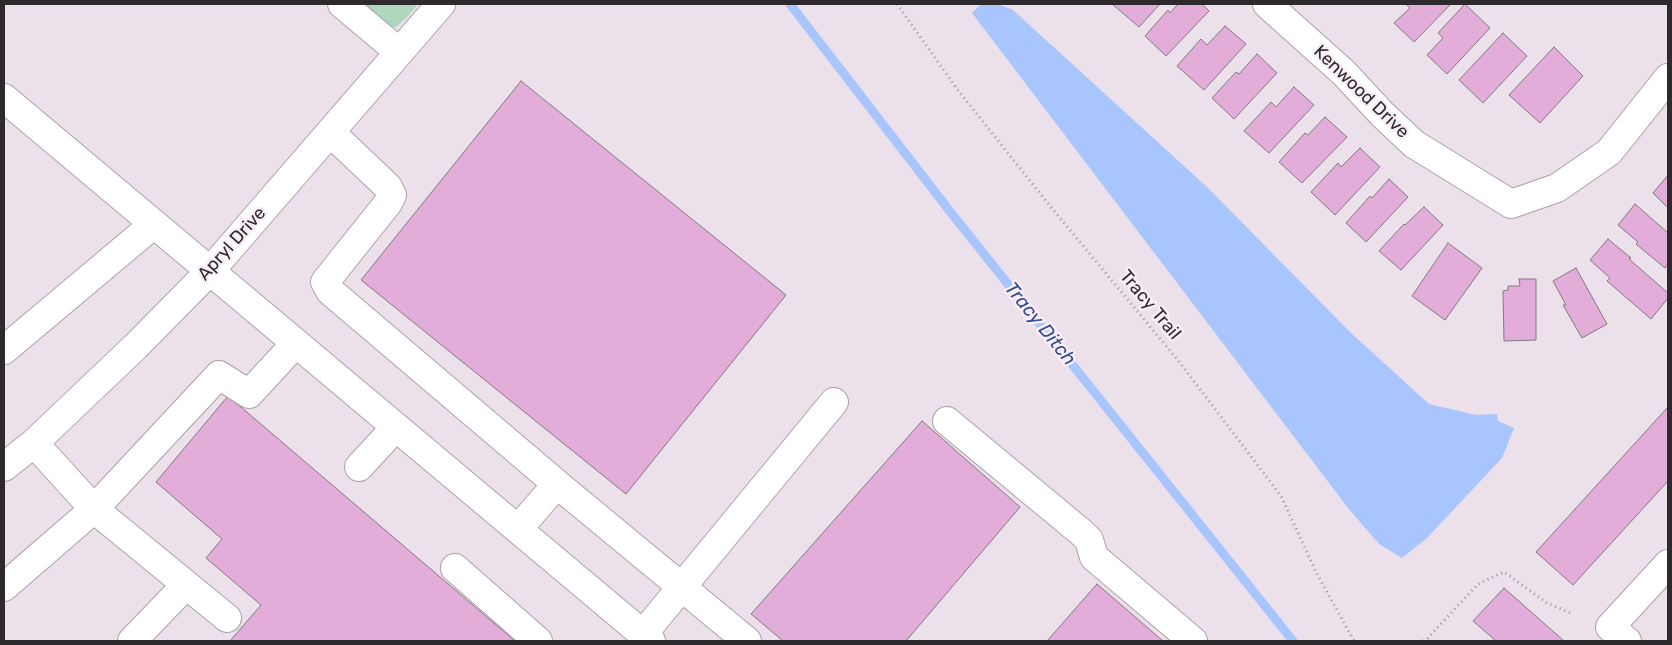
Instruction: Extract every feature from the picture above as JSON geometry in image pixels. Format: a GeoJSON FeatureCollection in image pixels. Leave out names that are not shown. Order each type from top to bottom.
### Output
{"type":"FeatureCollection","features":[{"type":"Feature","properties":{"kind":"street"},"geometry":{"type":"LineString","coordinates":[[342,4],[399,52]]}},
{"type":"Feature","properties":{"kind":"street","name":"Apryl Drive"},"geometry":{"type":"LineString","coordinates":[[4,466],[34,443],[135,347],[210,271],[441,4]]}},
{"type":"Feature","properties":{"kind":"street","name":"Kenwood Drive"},"geometry":{"type":"LineString","coordinates":[[1267,4],[1344,74],[1414,144],[1511,204],[1557,188],[1609,152],[1668,78]]}},
{"type":"Feature","properties":{"kind":"street"},"geometry":{"type":"LineString","coordinates":[[4,98],[647,638],[681,588],[834,402]]}},
{"type":"Feature","properties":{"kind":"street"},"geometry":{"type":"LineString","coordinates":[[330,132],[388,187],[392,195],[388,204],[328,277],[326,282],[330,291],[557,484],[747,641]]}},
{"type":"Feature","properties":{"kind":"street"},"geometry":{"type":"LineString","coordinates":[[4,350],[154,224]]}},
{"type":"Feature","properties":{"kind":"street"},"geometry":{"type":"LineString","coordinates":[[4,587],[94,509],[219,375],[249,394],[296,343]]}},
{"type":"Feature","properties":{"kind":"street"},"geometry":{"type":"LineString","coordinates":[[947,421],[1082,533],[1089,540],[1094,557],[1193,641]]}},
{"type":"Feature","properties":{"kind":"street"},"geometry":{"type":"LineString","coordinates":[[360,467],[396,427]]}},
{"type":"Feature","properties":{"kind":"street"},"geometry":{"type":"LineString","coordinates":[[34,443],[94,509],[227,618]]}},
{"type":"Feature","properties":{"kind":"street"},"geometry":{"type":"LineString","coordinates":[[518,529],[557,484]]}},
{"type":"Feature","properties":{"kind":"street"},"geometry":{"type":"LineString","coordinates":[[1627,641],[1610,627],[1668,564]]}},
{"type":"Feature","properties":{"kind":"street"},"geometry":{"type":"LineString","coordinates":[[454,568],[538,641]]}},
{"type":"Feature","properties":{"kind":"street"},"geometry":{"type":"LineString","coordinates":[[132,641],[186,585]]}},
{"type":"Feature","properties":{"kind":"path","name":"Tracy Trail"},"geometry":{"type":"LineString","coordinates":[[897,4],[957,89],[1050,206],[1177,359],[1281,496],[1316,572],[1354,641]]}},
{"type":"Feature","properties":{"kind":"path"},"geometry":{"type":"LineString","coordinates":[[1422,641],[1427,639],[1478,584],[1504,572],[1546,603],[1572,614]]}},
{"type":"Feature","properties":{"kind":"green space"},"geometry":{"type":"Polygon","coordinates":[[[369,4],[418,4],[396,27],[388,27],[365,10],[369,4]]]}},
{"type":"Feature","properties":{"kind":"water"},"geometry":{"type":"Polygon","coordinates":[[[981,4],[998,4],[1013,10],[1207,187],[1351,333],[1429,404],[1476,415],[1497,414],[1498,421],[1514,428],[1502,458],[1427,538],[1402,558],[1379,544],[1348,508],[972,13],[981,4]]]}},
{"type":"Feature","properties":{"kind":"building"},"geometry":{"type":"Polygon","coordinates":[[[1112,4],[1160,4],[1139,27],[1112,4]]]}},
{"type":"Feature","properties":{"kind":"building"},"geometry":{"type":"Polygon","coordinates":[[[1178,4],[1202,4],[1209,11],[1166,56],[1145,36],[1168,10],[1170,13],[1178,4]]]}},
{"type":"Feature","properties":{"kind":"building"},"geometry":{"type":"Polygon","coordinates":[[[1406,4],[1451,4],[1414,42],[1394,23],[1410,8],[1406,4]]]}},
{"type":"Feature","properties":{"kind":"building"},"geometry":{"type":"Polygon","coordinates":[[[1465,4],[1490,28],[1447,74],[1427,55],[1443,38],[1438,33],[1465,4]]]}},
{"type":"Feature","properties":{"kind":"building"},"geometry":{"type":"Polygon","coordinates":[[[1225,26],[1246,44],[1204,90],[1177,66],[1201,39],[1207,45],[1225,26]]]}},
{"type":"Feature","properties":{"kind":"building"},"geometry":{"type":"Polygon","coordinates":[[[1503,33],[1527,56],[1483,103],[1459,80],[1503,33]]]}},
{"type":"Feature","properties":{"kind":"building"},"geometry":{"type":"Polygon","coordinates":[[[1554,47],[1583,76],[1540,123],[1509,95],[1554,47]]]}},
{"type":"Feature","properties":{"kind":"building"},"geometry":{"type":"Polygon","coordinates":[[[1257,54],[1277,73],[1234,119],[1212,98],[1236,72],[1239,74],[1257,54]]]}},
{"type":"Feature","properties":{"kind":"building"},"geometry":{"type":"Polygon","coordinates":[[[521,81],[786,295],[626,494],[361,280],[521,81]]]}},
{"type":"Feature","properties":{"kind":"building"},"geometry":{"type":"Polygon","coordinates":[[[1294,87],[1314,105],[1269,153],[1244,131],[1271,102],[1276,107],[1294,87]]]}},
{"type":"Feature","properties":{"kind":"building"},"geometry":{"type":"Polygon","coordinates":[[[1325,117],[1347,137],[1302,183],[1279,162],[1305,133],[1308,135],[1325,117]]]}},
{"type":"Feature","properties":{"kind":"building"},"geometry":{"type":"Polygon","coordinates":[[[1360,148],[1380,167],[1335,215],[1311,192],[1338,163],[1341,167],[1360,148]]]}},
{"type":"Feature","properties":{"kind":"building"},"geometry":{"type":"Polygon","coordinates":[[[1668,175],[1668,208],[1653,193],[1668,175]]]}},
{"type":"Feature","properties":{"kind":"building"},"geometry":{"type":"Polygon","coordinates":[[[1389,179],[1408,197],[1366,242],[1346,223],[1370,196],[1372,198],[1389,179]]]}},
{"type":"Feature","properties":{"kind":"building"},"geometry":{"type":"Polygon","coordinates":[[[1635,204],[1668,233],[1668,264],[1665,268],[1636,244],[1638,242],[1618,225],[1635,204]]]}},
{"type":"Feature","properties":{"kind":"building"},"geometry":{"type":"Polygon","coordinates":[[[1424,207],[1443,225],[1401,270],[1379,251],[1404,224],[1424,207]]]}},
{"type":"Feature","properties":{"kind":"building"},"geometry":{"type":"Polygon","coordinates":[[[1608,239],[1668,293],[1668,298],[1651,319],[1607,281],[1610,278],[1590,260],[1608,239]]]}},
{"type":"Feature","properties":{"kind":"building"},"geometry":{"type":"Polygon","coordinates":[[[1448,243],[1482,268],[1445,320],[1412,296],[1448,243]]]}},
{"type":"Feature","properties":{"kind":"building"},"geometry":{"type":"Polygon","coordinates":[[[1576,268],[1607,324],[1582,338],[1563,305],[1566,305],[1553,281],[1576,268]]]}},
{"type":"Feature","properties":{"kind":"building"},"geometry":{"type":"Polygon","coordinates":[[[1519,279],[1536,279],[1536,340],[1504,341],[1503,291],[1508,290],[1508,286],[1520,286],[1519,279]]]}},
{"type":"Feature","properties":{"kind":"building"},"geometry":{"type":"Polygon","coordinates":[[[228,396],[515,641],[230,641],[261,605],[206,558],[222,539],[156,482],[228,396]]]}},
{"type":"Feature","properties":{"kind":"building"},"geometry":{"type":"Polygon","coordinates":[[[1668,407],[1668,481],[1573,585],[1536,552],[1668,407]]]}},
{"type":"Feature","properties":{"kind":"building"},"geometry":{"type":"Polygon","coordinates":[[[922,421],[1020,507],[906,641],[783,641],[751,614],[922,421]]]}},
{"type":"Feature","properties":{"kind":"building"},"geometry":{"type":"Polygon","coordinates":[[[1097,584],[1163,641],[1047,641],[1097,584]]]}},
{"type":"Feature","properties":{"kind":"building"},"geometry":{"type":"Polygon","coordinates":[[[1504,588],[1564,641],[1496,641],[1473,621],[1504,588]]]}},
{"type":"Feature","properties":{"kind":"waterway","name":"Tracy Ditch"},"geometry":{"type":"LineString","coordinates":[[790,4],[952,214],[1293,641]]}}]}
